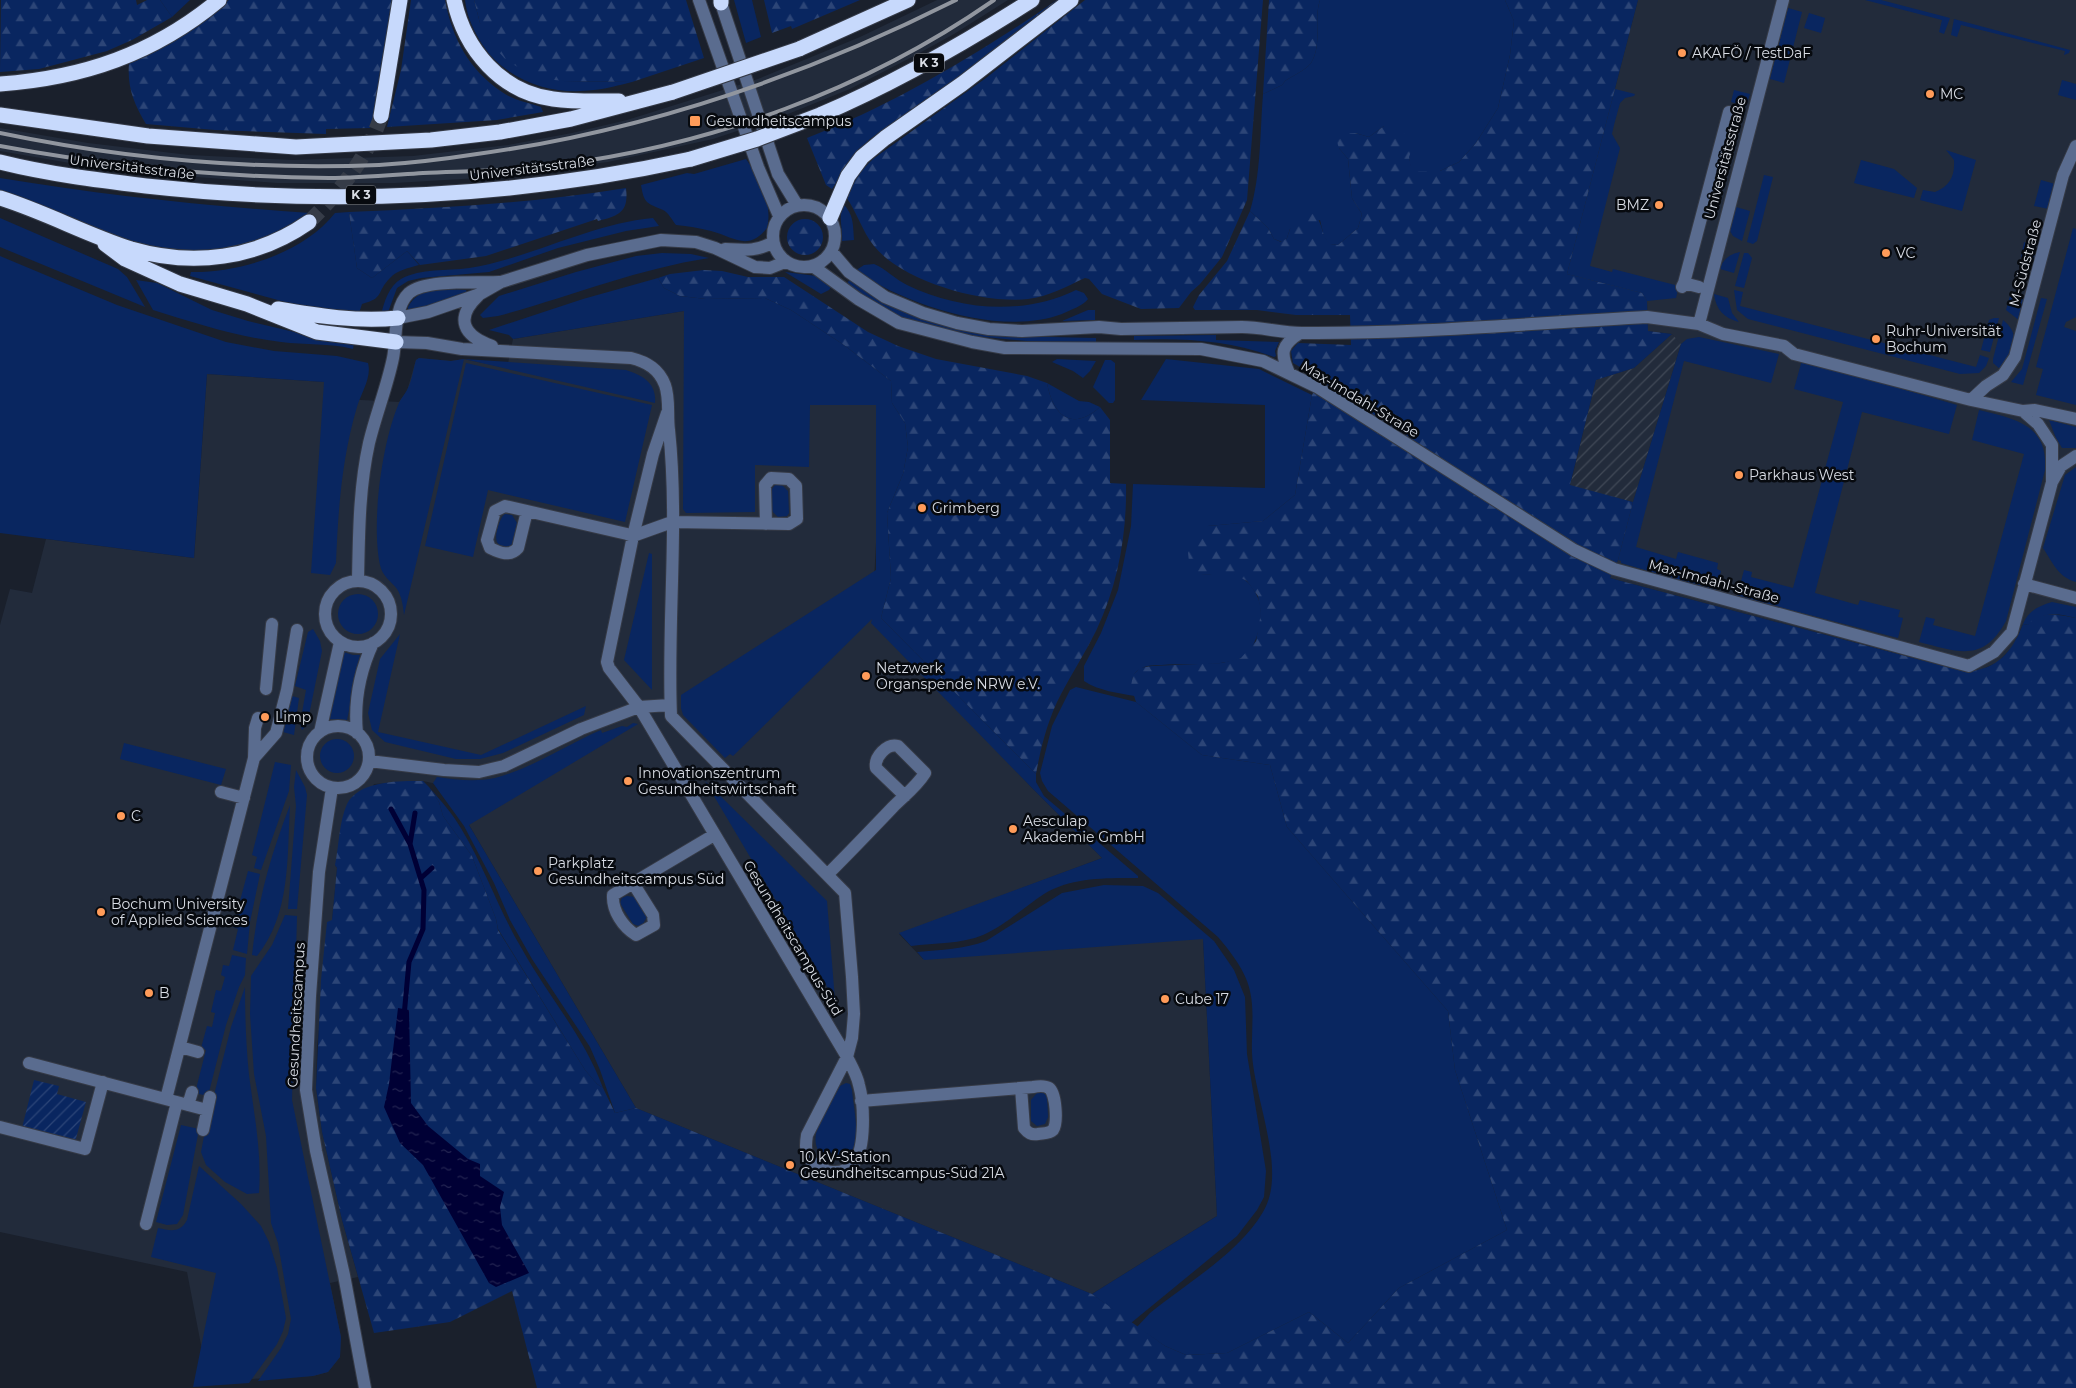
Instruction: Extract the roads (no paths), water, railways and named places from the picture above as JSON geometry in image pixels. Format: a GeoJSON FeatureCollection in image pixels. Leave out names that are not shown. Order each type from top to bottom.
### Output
{"type":"FeatureCollection","features":[{"type":"Feature","properties":{"kind":"highway"},"geometry":{"type":"LineString","coordinates":[[0,84],[38,81],[75,74],[113,62],[148,46],[207,10],[219,0]]}},
{"type":"Feature","properties":{"kind":"highway"},"geometry":{"type":"LineString","coordinates":[[381,116],[400,0]]}},
{"type":"Feature","properties":{"kind":"highway"},"geometry":{"type":"LineString","coordinates":[[454,0],[458,18],[469,43],[486,64],[506,82],[527,92],[553,99],[645,100]]}},
{"type":"Feature","properties":{"kind":"highway"},"geometry":{"type":"LineString","coordinates":[[0,116],[148,136],[296,147],[431,140],[500,132],[571,119],[673,92],[799,49],[908,0]]}},
{"type":"Feature","properties":{"kind":"highway","name":"Universitätsstraße"},"geometry":{"type":"LineString","coordinates":[[0,162],[30,170],[98,180],[181,190],[252,195],[432,194],[498,190],[560,183],[691,159],[757,139],[820,116],[934,60],[1032,0]]}},
{"type":"Feature","properties":{"kind":"highway"},"geometry":{"type":"LineString","coordinates":[[830,218],[848,176],[862,157],[885,138],[962,84],[1071,0]]}},
{"type":"Feature","properties":{"kind":"highway"},"geometry":{"type":"LineString","coordinates":[[0,198],[130,248],[163,257],[219,258],[247,252],[274,242],[309,222]]}},
{"type":"Feature","properties":{"kind":"highway"},"geometry":{"type":"LineString","coordinates":[[92,234],[126,259],[180,284],[247,304],[317,332],[396,342]]}},
{"type":"Feature","properties":{"kind":"highway"},"geometry":{"type":"LineString","coordinates":[[247,304],[356,320],[398,318]]}},
{"type":"Feature","properties":{"kind":"street"},"geometry":{"type":"LineString","coordinates":[[699,0],[758,167],[780,216]]}},
{"type":"Feature","properties":{"kind":"street","name":"Universitätsstraße"},"geometry":{"type":"LineString","coordinates":[[1699,324],[1783,0]]}},
{"type":"Feature","properties":{"kind":"street"},"geometry":{"type":"LineString","coordinates":[[720,1],[778,174],[798,205]]}},
{"type":"Feature","properties":{"kind":"street","name":"Universitätsstraße"},"geometry":{"type":"LineString","coordinates":[[1699,287],[1683,285],[1729,112]]}},
{"type":"Feature","properties":{"kind":"street","name":"M-Südstraße"},"geometry":{"type":"LineString","coordinates":[[1971,400],[1986,386],[2003,375],[2015,357],[2063,175],[2076,146]]}},
{"type":"Feature","properties":{"kind":"street"},"geometry":{"type":"LineString","coordinates":[[716,248],[755,267],[770,268],[785,262],[777,253],[773,242],[774,228],[780,216],[788,209],[798,205],[811,205],[820,208],[830,218],[836,230],[835,246],[832,252],[826,260],[814,267]]}},
{"type":"Feature","properties":{"kind":"street"},"geometry":{"type":"LineString","coordinates":[[398,318],[428,312],[480,294],[501,282],[587,255],[648,242],[680,240],[716,248],[750,251],[764,248],[773,242]]}},
{"type":"Feature","properties":{"kind":"street"},"geometry":{"type":"LineString","coordinates":[[832,252],[849,272],[885,297],[922,313],[957,323],[989,329],[1022,331],[1099,327],[1120,329],[1242,327],[1300,333],[1350,333],[1647,317],[1699,324],[1724,334],[1784,346],[1794,354],[1971,400],[2023,411],[2035,410],[2076,419]]}},
{"type":"Feature","properties":{"kind":"street","name":"Max-Imdahl-Straße"},"geometry":{"type":"LineString","coordinates":[[785,262],[797,268],[814,267],[882,315],[917,329],[1005,348],[1201,349],[1263,361],[1316,387],[1574,550],[1614,569],[1969,666],[1994,652],[2012,632],[2052,482],[2061,466],[2076,456]]}},
{"type":"Feature","properties":{"kind":"street"},"geometry":{"type":"LineString","coordinates":[[358,580],[363,478],[369,442],[386,386],[396,342],[400,308],[408,294],[419,287],[437,284],[501,282]]}},
{"type":"Feature","properties":{"kind":"street","name":"Gesundheitscampus-Süd"},"geometry":{"type":"LineString","coordinates":[[480,294],[469,304],[465,312],[464,324],[478,341],[498,349]]}},
{"type":"Feature","properties":{"kind":"street"},"geometry":{"type":"LineString","coordinates":[[1120,329],[1121,349]]}},
{"type":"Feature","properties":{"kind":"street","name":"Max-Imdahl-Straße"},"geometry":{"type":"LineString","coordinates":[[1289,373],[1283,361],[1283,350],[1287,343],[1300,333]]}},
{"type":"Feature","properties":{"kind":"street","name":"Gesundheitscampus-Süd"},"geometry":{"type":"LineString","coordinates":[[396,342],[427,343],[462,348],[631,358],[644,362],[654,368],[665,385],[668,398],[667,413],[672,457],[671,716],[845,893],[847,899],[854,1014],[852,1038],[847,1056],[807,1135],[806,1147],[807,1154],[812,1162],[822,1170],[842,1171],[853,1165],[860,1154],[862,1143],[859,1084],[847,1056],[639,707],[606,662],[653,454],[667,413]]}},
{"type":"Feature","properties":{"kind":"street","name":"Max-Imdahl-Straße"},"geometry":{"type":"LineString","coordinates":[[2023,411],[2038,424],[2052,445],[2052,482]]}},
{"type":"Feature","properties":{"kind":"street"},"geometry":{"type":"LineString","coordinates":[[527,511],[633,536],[672,522],[766,524]]}},
{"type":"Feature","properties":{"kind":"street"},"geometry":{"type":"LineString","coordinates":[[358,580],[369,582],[386,595],[392,617],[389,627],[382,637],[362,647],[340,642],[332,635],[326,625],[324,614],[326,604],[338,586],[358,580]]}},
{"type":"Feature","properties":{"kind":"street"},"geometry":{"type":"LineString","coordinates":[[2024,584],[2076,598]]}},
{"type":"Feature","properties":{"kind":"street"},"geometry":{"type":"LineString","coordinates":[[272,624],[266,687],[290,691]]}},
{"type":"Feature","properties":{"kind":"street"},"geometry":{"type":"LineString","coordinates":[[254,758],[276,733],[290,691],[297,630]]}},
{"type":"Feature","properties":{"kind":"street"},"geometry":{"type":"LineString","coordinates":[[320,732],[340,642]]}},
{"type":"Feature","properties":{"kind":"street"},"geometry":{"type":"LineString","coordinates":[[357,733],[355,713],[365,661],[373,643]]}},
{"type":"Feature","properties":{"kind":"street"},"geometry":{"type":"LineString","coordinates":[[369,761],[479,772],[504,766],[581,729],[639,707],[670,705]]}},
{"type":"Feature","properties":{"kind":"street"},"geometry":{"type":"LineString","coordinates":[[146,1224],[181,1099],[180,1047],[254,758],[255,728],[258,718]]}},
{"type":"Feature","properties":{"kind":"street"},"geometry":{"type":"LineString","coordinates":[[339,726],[357,733],[364,739],[368,748],[369,761],[364,775],[358,782],[350,786],[332,788],[318,781],[309,769],[307,758],[308,748],[313,739],[320,732],[339,726]]}},
{"type":"Feature","properties":{"kind":"street","name":"Gesundheitscampus"},"geometry":{"type":"LineString","coordinates":[[332,788],[319,872],[310,996],[306,1090],[316,1151],[365,1388]]}},
{"type":"Feature","properties":{"kind":"street"},"geometry":{"type":"LineString","coordinates":[[221,792],[244,798]]}},
{"type":"Feature","properties":{"kind":"street"},"geometry":{"type":"LineString","coordinates":[[828,874],[904,796]]}},
{"type":"Feature","properties":{"kind":"street"},"geometry":{"type":"LineString","coordinates":[[634,883],[714,835]]}},
{"type":"Feature","properties":{"kind":"street"},"geometry":{"type":"LineString","coordinates":[[180,1047],[198,1052]]}},
{"type":"Feature","properties":{"kind":"street"},"geometry":{"type":"LineString","coordinates":[[29,1063],[103,1082],[181,1099],[209,1103],[203,1130]]}},
{"type":"Feature","properties":{"kind":"street"},"geometry":{"type":"LineString","coordinates":[[0,1127],[85,1149],[103,1082]]}},
{"type":"Feature","properties":{"kind":"street"},"geometry":{"type":"LineString","coordinates":[[861,1101],[1021,1088]]}},
{"type":"Feature","properties":{"kind":"water"},"geometry":{"type":"Polygon","coordinates":[[[398,1008],[409,1010],[411,1103],[428,1126],[468,1159],[480,1164],[480,1176],[504,1192],[500,1207],[502,1225],[529,1273],[496,1287],[489,1283],[423,1165],[400,1143],[384,1107],[389,1084],[398,1008]]]}},
{"type":"Feature","properties":{"kind":"waterway"},"geometry":{"type":"LineString","coordinates":[[391,809],[410,844],[424,890],[423,929],[409,962],[404,1016]]}},
{"type":"Feature","properties":{"kind":"waterway"},"geometry":{"type":"LineString","coordinates":[[410,844],[415,813]]}},
{"type":"Feature","properties":{"kind":"waterway"},"geometry":{"type":"LineString","coordinates":[[421,878],[432,868]]}},
{"type":"Feature","properties":{"kind":"tunnel"},"geometry":{"type":"LineString","coordinates":[[309,222],[351,174],[368,146],[381,116]]}},
{"type":"Feature","properties":{"kind":"railway"},"geometry":{"type":"LineString","coordinates":[[0,133],[94,150],[188,161],[236,164],[284,166],[379,165],[453,158],[540,144],[601,131],[723,97],[841,53],[956,0]]}},
{"type":"Feature","properties":{"kind":"railway"},"geometry":{"type":"LineString","coordinates":[[0,146],[123,165],[205,173],[288,177],[352,178],[506,170],[557,165],[615,156],[673,143],[729,128],[785,109],[893,61],[945,32],[994,0]]}},
{"type":"Feature","properties":{"kind":"place","name":"AKAFÖ / TestDaF"},"geometry":{"type":"Point","coordinates":[1682,53]}},
{"type":"Feature","properties":{"kind":"place","name":"MC"},"geometry":{"type":"Point","coordinates":[1930,94]}},
{"type":"Feature","properties":{"kind":"place","name":"Gesundheitscampus"},"geometry":{"type":"Point","coordinates":[695,121]}},
{"type":"Feature","properties":{"kind":"place","name":"BMZ"},"geometry":{"type":"Point","coordinates":[1659,205]}},
{"type":"Feature","properties":{"kind":"place","name":"VC"},"geometry":{"type":"Point","coordinates":[1886,253]}},
{"type":"Feature","properties":{"kind":"place","name":"Ruhr-Universität Bochum"},"geometry":{"type":"Point","coordinates":[1876,339]}},
{"type":"Feature","properties":{"kind":"place","name":"Parkhaus West"},"geometry":{"type":"Point","coordinates":[1739,475]}},
{"type":"Feature","properties":{"kind":"place","name":"Grimberg"},"geometry":{"type":"Point","coordinates":[922,508]}},
{"type":"Feature","properties":{"kind":"place","name":"Netzwerk Organspende NRW e.V."},"geometry":{"type":"Point","coordinates":[866,676]}},
{"type":"Feature","properties":{"kind":"place","name":"Limp"},"geometry":{"type":"Point","coordinates":[265,717]}},
{"type":"Feature","properties":{"kind":"place","name":"Innovationszentrum Gesundheitswirtschaft"},"geometry":{"type":"Point","coordinates":[628,781]}},
{"type":"Feature","properties":{"kind":"place","name":"C"},"geometry":{"type":"Point","coordinates":[121,816]}},
{"type":"Feature","properties":{"kind":"place","name":"Aesculap Akademie GmbH"},"geometry":{"type":"Point","coordinates":[1013,829]}},
{"type":"Feature","properties":{"kind":"place","name":"Parkplatz Gesundheitscampus Süd"},"geometry":{"type":"Point","coordinates":[538,871]}},
{"type":"Feature","properties":{"kind":"place","name":"Bochum University of Applied Sciences"},"geometry":{"type":"Point","coordinates":[101,912]}},
{"type":"Feature","properties":{"kind":"place","name":"B"},"geometry":{"type":"Point","coordinates":[149,993]}},
{"type":"Feature","properties":{"kind":"place","name":"Cube 17"},"geometry":{"type":"Point","coordinates":[1165,999]}},
{"type":"Feature","properties":{"kind":"place","name":"10 kV-Station Gesundheitscampus-Süd 21A"},"geometry":{"type":"Point","coordinates":[790,1165]}}]}
